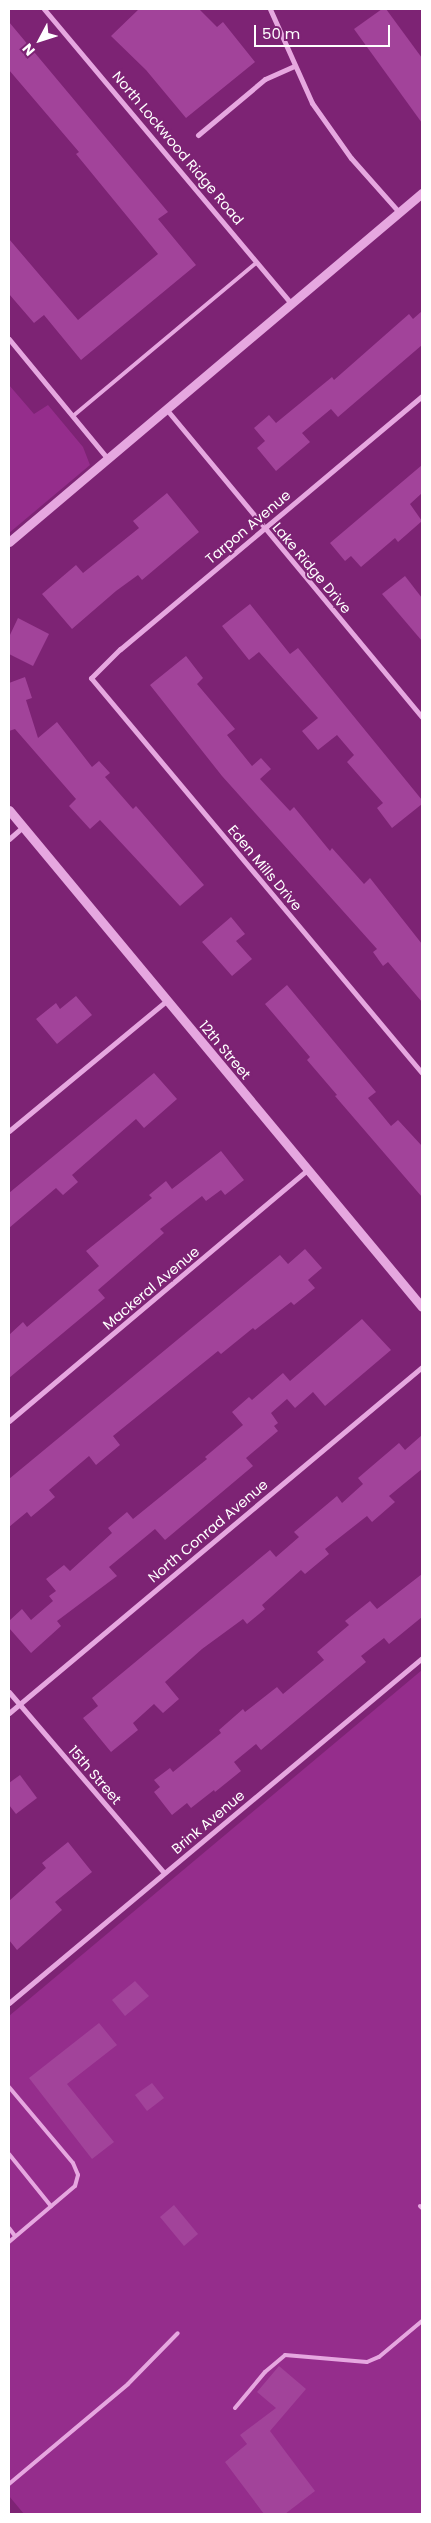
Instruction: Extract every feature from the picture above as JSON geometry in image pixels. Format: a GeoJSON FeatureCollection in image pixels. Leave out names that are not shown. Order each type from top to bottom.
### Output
{"type":"FeatureCollection","features":[{"type":"Feature","properties":{"kind":"street","name":"North Lockwood Ridge Road"},"geometry":{"type":"LineString","coordinates":[[44,9],[292,305]]}},
{"type":"Feature","properties":{"kind":"street"},"geometry":{"type":"LineString","coordinates":[[270,9],[294,66],[328,129],[399,212]]}},
{"type":"Feature","properties":{"kind":"street"},"geometry":{"type":"LineString","coordinates":[[198,135],[265,79],[294,66]]}},
{"type":"Feature","properties":{"kind":"street"},"geometry":{"type":"LineString","coordinates":[[9,542],[292,305],[422,193]]}},
{"type":"Feature","properties":{"kind":"street"},"geometry":{"type":"LineString","coordinates":[[9,339],[108,459]]}},
{"type":"Feature","properties":{"kind":"street","name":"Tarpon Avenue"},"geometry":{"type":"LineString","coordinates":[[91,678],[120,649],[422,396]]}},
{"type":"Feature","properties":{"kind":"street","name":"Lake Ridge Drive"},"geometry":{"type":"LineString","coordinates":[[167,410],[422,717]]}},
{"type":"Feature","properties":{"kind":"street","name":"Eden Mills Drive"},"geometry":{"type":"LineString","coordinates":[[91,678],[422,1073]]}},
{"type":"Feature","properties":{"kind":"street","name":"12th Street"},"geometry":{"type":"LineString","coordinates":[[9,810],[422,1307]]}},
{"type":"Feature","properties":{"kind":"street"},"geometry":{"type":"LineString","coordinates":[[9,839],[23,828]]}},
{"type":"Feature","properties":{"kind":"street"},"geometry":{"type":"LineString","coordinates":[[9,1131],[166,1001]]}},
{"type":"Feature","properties":{"kind":"street","name":"Mackeral Avenue"},"geometry":{"type":"LineString","coordinates":[[9,1422],[307,1170]]}},
{"type":"Feature","properties":{"kind":"street","name":"North Conrad Avenue"},"geometry":{"type":"LineString","coordinates":[[9,1712],[422,1367]]}},
{"type":"Feature","properties":{"kind":"street","name":"Brink Avenue"},"geometry":{"type":"LineString","coordinates":[[9,2003],[422,1658]]}},
{"type":"Feature","properties":{"kind":"street","name":"15th Street"},"geometry":{"type":"LineString","coordinates":[[9,1692],[164,1873]]}},
{"type":"Feature","properties":{"kind":"lane"},"geometry":{"type":"LineString","coordinates":[[73,416],[256,263]]}},
{"type":"Feature","properties":{"kind":"lane"},"geometry":{"type":"LineString","coordinates":[[9,2087],[73,2164],[78,2174],[75,2186],[9,2242]]}},
{"type":"Feature","properties":{"kind":"lane"},"geometry":{"type":"LineString","coordinates":[[9,2154],[51,2206]]}},
{"type":"Feature","properties":{"kind":"lane"},"geometry":{"type":"LineString","coordinates":[[9,2228],[15,2236]]}},
{"type":"Feature","properties":{"kind":"lane"},"geometry":{"type":"LineString","coordinates":[[235,2408],[266,2372],[285,2356],[367,2362],[379,2357],[422,2321]]}},
{"type":"Feature","properties":{"kind":"lane"},"geometry":{"type":"LineString","coordinates":[[9,2484],[128,2384],[178,2333]]}},
{"type":"Feature","properties":{"kind":"shaded area"},"geometry":{"type":"Polygon","coordinates":[[[9,385],[34,414],[48,405],[83,447],[90,465],[9,533],[9,385]]]}},
{"type":"Feature","properties":{"kind":"shaded area"},"geometry":{"type":"Polygon","coordinates":[[[422,1670],[422,2514],[24,2514],[9,2496],[9,2016],[422,1670]]]}},
{"type":"Feature","properties":{"kind":"building"},"geometry":{"type":"Polygon","coordinates":[[[139,9],[199,9],[217,27],[223,22],[255,62],[186,118],[146,70],[111,36],[139,9]]]}},
{"type":"Feature","properties":{"kind":"building"},"geometry":{"type":"Polygon","coordinates":[[[382,9],[386,9],[422,58],[422,123],[354,29],[382,9]]]}},
{"type":"Feature","properties":{"kind":"building"},"geometry":{"type":"Polygon","coordinates":[[[9,22],[168,212],[158,219],[196,265],[81,360],[44,315],[34,323],[9,294],[9,239],[78,320],[158,254],[76,154],[79,152],[9,70],[9,22]]]}},
{"type":"Feature","properties":{"kind":"building"},"geometry":{"type":"Polygon","coordinates":[[[422,311],[422,345],[338,417],[331,409],[302,433],[310,442],[276,471],[257,448],[265,441],[254,428],[269,415],[276,423],[332,377],[334,380],[409,314],[413,319],[422,311]]]}},
{"type":"Feature","properties":{"kind":"building"},"geometry":{"type":"Polygon","coordinates":[[[422,465],[422,493],[410,504],[422,521],[398,542],[395,538],[361,567],[351,556],[345,561],[330,543],[422,465]]]}},
{"type":"Feature","properties":{"kind":"building"},"geometry":{"type":"Polygon","coordinates":[[[167,493],[199,532],[142,580],[138,575],[116,591],[72,629],[42,594],[76,565],[83,573],[139,528],[133,521],[167,493]]]}},
{"type":"Feature","properties":{"kind":"building"},"geometry":{"type":"Polygon","coordinates":[[[405,576],[422,598],[422,641],[382,594],[405,576]]]}},
{"type":"Feature","properties":{"kind":"building"},"geometry":{"type":"Polygon","coordinates":[[[250,604],[290,654],[298,648],[422,800],[422,804],[392,828],[377,808],[383,803],[347,762],[354,755],[337,735],[318,750],[302,731],[318,718],[259,652],[249,660],[222,626],[250,604]]]}},
{"type":"Feature","properties":{"kind":"building"},"geometry":{"type":"Polygon","coordinates":[[[18,618],[49,634],[33,666],[9,654],[9,637],[18,618]]]}},
{"type":"Feature","properties":{"kind":"building"},"geometry":{"type":"Polygon","coordinates":[[[186,656],[203,678],[197,684],[235,729],[227,735],[252,766],[261,758],[271,769],[260,779],[290,811],[294,807],[330,851],[332,848],[364,884],[370,878],[422,944],[422,1002],[388,962],[383,966],[373,952],[377,949],[222,776],[150,685],[186,656]]]}},
{"type":"Feature","properties":{"kind":"building"},"geometry":{"type":"Polygon","coordinates":[[[25,677],[32,698],[26,700],[38,738],[57,722],[92,767],[99,761],[110,773],[105,777],[133,809],[136,806],[204,885],[180,906],[100,820],[90,829],[69,806],[76,799],[15,729],[9,731],[9,683],[25,677]]]}},
{"type":"Feature","properties":{"kind":"building"},"geometry":{"type":"Polygon","coordinates":[[[231,917],[245,934],[236,941],[252,959],[232,976],[202,942],[231,917]]]}},
{"type":"Feature","properties":{"kind":"building"},"geometry":{"type":"Polygon","coordinates":[[[287,985],[376,1092],[368,1098],[391,1126],[398,1120],[422,1146],[422,1197],[335,1096],[337,1095],[307,1060],[310,1057],[265,1004],[287,985]]]}},
{"type":"Feature","properties":{"kind":"building"},"geometry":{"type":"Polygon","coordinates":[[[76,996],[92,1015],[57,1044],[36,1019],[56,1003],[60,1009],[76,996]]]}},
{"type":"Feature","properties":{"kind":"building"},"geometry":{"type":"Polygon","coordinates":[[[154,1073],[177,1099],[144,1128],[136,1119],[72,1175],[78,1182],[63,1195],[56,1188],[9,1228],[9,1193],[154,1073]]]}},
{"type":"Feature","properties":{"kind":"building"},"geometry":{"type":"Polygon","coordinates":[[[221,1151],[244,1180],[225,1195],[221,1190],[206,1201],[202,1196],[160,1229],[164,1233],[98,1290],[105,1298],[9,1378],[9,1335],[23,1322],[27,1327],[99,1266],[86,1251],[152,1198],[149,1195],[166,1181],[172,1189],[221,1151]]]}},
{"type":"Feature","properties":{"kind":"building"},"geometry":{"type":"Polygon","coordinates":[[[305,1249],[322,1268],[308,1280],[315,1288],[294,1305],[291,1302],[255,1330],[253,1328],[221,1354],[218,1351],[113,1436],[120,1445],[96,1465],[89,1456],[49,1490],[55,1497],[31,1517],[27,1512],[9,1527],[9,1479],[280,1255],[288,1264],[305,1249]]]}},
{"type":"Feature","properties":{"kind":"building"},"geometry":{"type":"Polygon","coordinates":[[[362,1319],[391,1350],[325,1406],[313,1392],[295,1408],[287,1399],[271,1413],[278,1423],[274,1426],[278,1431],[246,1458],[253,1466],[165,1540],[155,1529],[109,1567],[117,1576],[57,1621],[61,1626],[31,1653],[9,1628],[9,1621],[22,1609],[31,1620],[53,1601],[49,1596],[56,1591],[46,1579],[64,1565],[70,1571],[112,1533],[108,1528],[127,1512],[133,1519],[207,1459],[205,1457],[243,1425],[232,1412],[249,1397],[252,1400],[283,1373],[290,1381],[362,1319]]]}},
{"type":"Feature","properties":{"kind":"building"},"geometry":{"type":"Polygon","coordinates":[[[422,1435],[422,1469],[389,1496],[395,1502],[372,1522],[367,1516],[325,1549],[329,1554],[305,1574],[301,1570],[262,1605],[265,1609],[247,1624],[243,1619],[202,1649],[165,1682],[179,1699],[163,1713],[154,1704],[133,1723],[138,1730],[111,1752],[83,1718],[98,1706],[92,1698],[270,1550],[276,1557],[299,1537],[294,1532],[337,1496],[342,1503],[363,1484],[358,1478],[399,1443],[405,1450],[422,1435]]]}},
{"type":"Feature","properties":{"kind":"building"},"geometry":{"type":"Polygon","coordinates":[[[422,1574],[422,1617],[389,1644],[384,1638],[361,1656],[366,1662],[261,1750],[256,1744],[234,1762],[241,1771],[215,1792],[214,1790],[191,1808],[187,1803],[172,1815],[154,1792],[160,1787],[154,1780],[170,1768],[173,1772],[221,1733],[219,1730],[243,1709],[245,1712],[277,1687],[283,1694],[324,1660],[317,1652],[349,1625],[345,1621],[370,1601],[377,1609],[422,1574]]]}},
{"type":"Feature","properties":{"kind":"building"},"geometry":{"type":"Polygon","coordinates":[[[20,1775],[37,1798],[16,1814],[9,1805],[9,1783],[20,1775]]]}},
{"type":"Feature","properties":{"kind":"building"},"geometry":{"type":"Polygon","coordinates":[[[68,1842],[92,1872],[55,1902],[62,1910],[17,1950],[9,1940],[9,1901],[46,1868],[42,1863],[68,1842]]]}},
{"type":"Feature","properties":{"kind":"building"},"geometry":{"type":"Polygon","coordinates":[[[135,1981],[149,1996],[125,2016],[112,2000],[135,1981]]]}},
{"type":"Feature","properties":{"kind":"building"},"geometry":{"type":"Polygon","coordinates":[[[99,2023],[117,2045],[67,2084],[114,2142],[92,2159],[29,2078],[99,2023]]]}},
{"type":"Feature","properties":{"kind":"building"},"geometry":{"type":"Polygon","coordinates":[[[152,2083],[164,2098],[147,2111],[135,2095],[152,2083]]]}},
{"type":"Feature","properties":{"kind":"building"},"geometry":{"type":"Polygon","coordinates":[[[174,2205],[198,2234],[184,2246],[160,2217],[174,2205]]]}},
{"type":"Feature","properties":{"kind":"building"},"geometry":{"type":"Polygon","coordinates":[[[279,2366],[306,2389],[270,2431],[315,2491],[285,2514],[264,2514],[225,2462],[247,2444],[240,2435],[276,2408],[257,2392],[279,2366]]]}}]}
